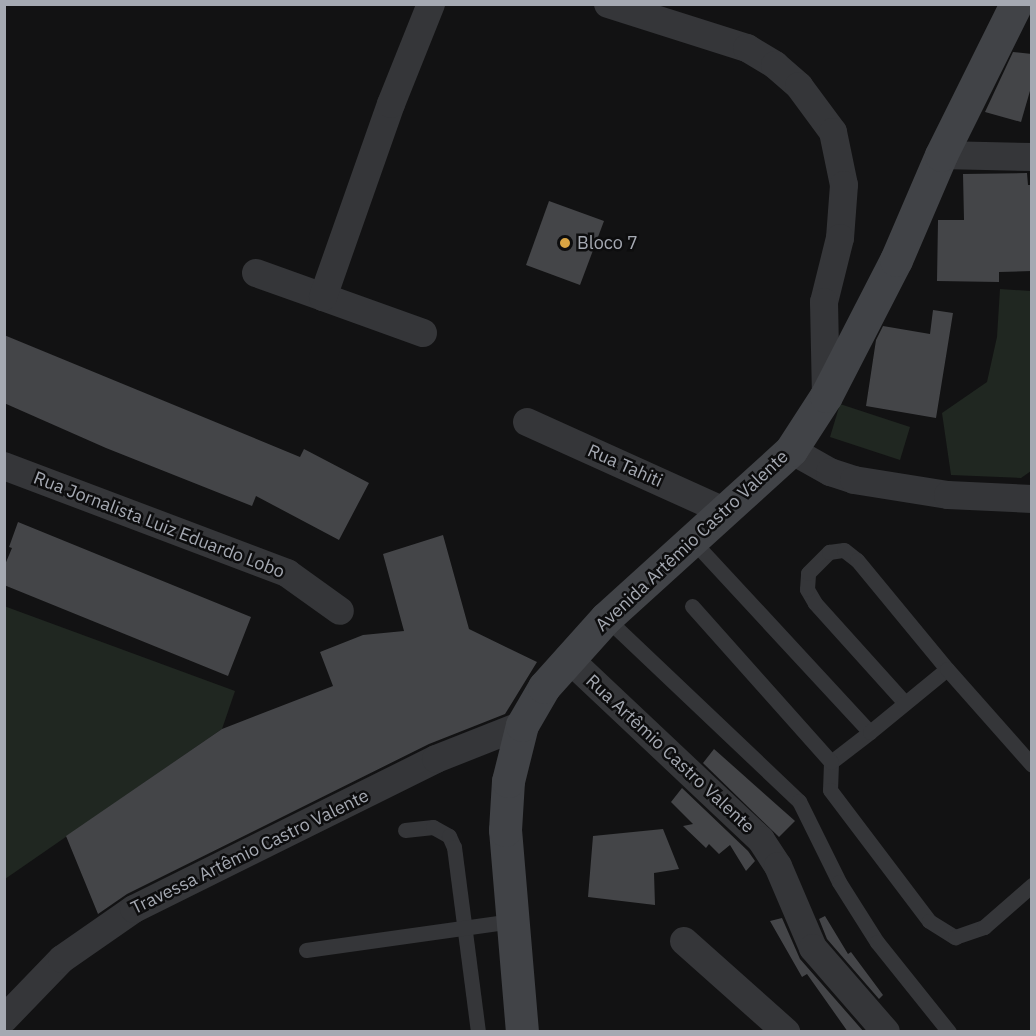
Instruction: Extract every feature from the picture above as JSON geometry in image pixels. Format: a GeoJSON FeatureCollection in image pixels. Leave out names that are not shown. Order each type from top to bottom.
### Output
{"type":"FeatureCollection","features":[{"type":"Feature","properties":{"kind":"main road","name":"Avenida Artêmio Castro Valente"},"geometry":{"type":"LineString","coordinates":[[522,1032],[505,804],[522,725],[544,687],[606,618],[791,450],[826,396],[896,260],[941,155],[1016,4]]}},
{"type":"Feature","properties":{"kind":"street"},"geometry":{"type":"LineString","coordinates":[[323,297],[391,104],[431,4]]}},
{"type":"Feature","properties":{"kind":"street"},"geometry":{"type":"LineString","coordinates":[[608,4],[680,14],[747,48],[775,65],[799,86],[833,132],[844,185],[840,238],[824,302],[826,396]]}},
{"type":"Feature","properties":{"kind":"street"},"geometry":{"type":"LineString","coordinates":[[941,155],[1032,157]]}},
{"type":"Feature","properties":{"kind":"street"},"geometry":{"type":"LineString","coordinates":[[256,273],[423,333]]}},
{"type":"Feature","properties":{"kind":"street","name":"Rua Tahiti"},"geometry":{"type":"LineString","coordinates":[[527,422],[724,511]]}},
{"type":"Feature","properties":{"kind":"street"},"geometry":{"type":"LineString","coordinates":[[791,450],[830,472],[854,480],[948,495],[1032,498]]}},
{"type":"Feature","properties":{"kind":"street","name":"Rua Jornalista Luiz Eduardo Lobo"},"geometry":{"type":"LineString","coordinates":[[4,466],[287,573],[340,611]]}},
{"type":"Feature","properties":{"kind":"street","name":"Rua Artêmio Castro Valente"},"geometry":{"type":"LineString","coordinates":[[568,658],[761,840],[778,866],[813,948],[885,1032]]}},
{"type":"Feature","properties":{"kind":"street","name":"Travessa Artêmio Castro Valente"},"geometry":{"type":"LineString","coordinates":[[4,1019],[62,959],[134,909],[436,759],[489,735],[522,725]]}},
{"type":"Feature","properties":{"kind":"street"},"geometry":{"type":"LineString","coordinates":[[684,941],[786,1032]]}},
{"type":"Feature","properties":{"kind":"lane"},"geometry":{"type":"LineString","coordinates":[[691,539],[870,732]]}},
{"type":"Feature","properties":{"kind":"lane"},"geometry":{"type":"LineString","coordinates":[[905,703],[807,589],[808,573],[829,552],[844,550],[857,560],[946,669],[1032,765]]}},
{"type":"Feature","properties":{"kind":"lane"},"geometry":{"type":"LineString","coordinates":[[692,606],[831,762],[830,790],[929,921],[955,937],[984,927],[1032,885]]}},
{"type":"Feature","properties":{"kind":"lane"},"geometry":{"type":"LineString","coordinates":[[606,618],[799,801],[839,882],[877,942],[949,1032]]}},
{"type":"Feature","properties":{"kind":"lane"},"geometry":{"type":"LineString","coordinates":[[831,762],[946,669]]}},
{"type":"Feature","properties":{"kind":"lane"},"geometry":{"type":"LineString","coordinates":[[405,830],[433,827],[449,836],[454,847],[478,1032]]}},
{"type":"Feature","properties":{"kind":"lane"},"geometry":{"type":"LineString","coordinates":[[306,950],[513,921]]}},
{"type":"Feature","properties":{"kind":"shaded area"},"geometry":{"type":"Polygon","coordinates":[[[1000,289],[1031,291],[1031,471],[1021,478],[951,475],[942,413],[987,382],[997,337],[1000,289]]]}},
{"type":"Feature","properties":{"kind":"shaded area"},"geometry":{"type":"Polygon","coordinates":[[[840,404],[910,427],[900,460],[830,437],[840,404]]]}},
{"type":"Feature","properties":{"kind":"shaded area"},"geometry":{"type":"Polygon","coordinates":[[[4,606],[235,691],[222,729],[5,879],[4,606]]]}},
{"type":"Feature","properties":{"kind":"building"},"geometry":{"type":"Polygon","coordinates":[[[1013,52],[1032,54],[1032,84],[1021,122],[985,112],[1013,52]]]}},
{"type":"Feature","properties":{"kind":"building"},"geometry":{"type":"Polygon","coordinates":[[[1027,173],[1028,185],[1032,185],[1032,271],[999,272],[999,282],[937,281],[938,220],[964,220],[963,174],[1027,173]]]}},
{"type":"Feature","properties":{"kind":"building","name":"Bloco 7"},"geometry":{"type":"Polygon","coordinates":[[[549,201],[604,221],[580,285],[526,265],[549,201]]]}},
{"type":"Feature","properties":{"kind":"building"},"geometry":{"type":"Polygon","coordinates":[[[933,310],[953,313],[936,418],[866,406],[876,340],[883,326],[930,334],[933,310]]]}},
{"type":"Feature","properties":{"kind":"building"},"geometry":{"type":"Polygon","coordinates":[[[4,335],[300,457],[304,449],[369,483],[339,540],[256,496],[252,506],[106,448],[4,403],[4,335]]]}},
{"type":"Feature","properties":{"kind":"building"},"geometry":{"type":"Polygon","coordinates":[[[18,522],[251,617],[228,676],[4,585],[4,567],[12,548],[9,547],[18,522]]]}},
{"type":"Feature","properties":{"kind":"building"},"geometry":{"type":"Polygon","coordinates":[[[443,535],[469,629],[537,662],[505,714],[429,744],[127,894],[98,914],[66,836],[222,729],[333,686],[320,652],[363,635],[404,631],[383,554],[443,535]]]}},
{"type":"Feature","properties":{"kind":"building"},"geometry":{"type":"Polygon","coordinates":[[[714,749],[795,821],[779,837],[703,763],[714,749]]]}},
{"type":"Feature","properties":{"kind":"building"},"geometry":{"type":"Polygon","coordinates":[[[682,788],[748,851],[755,861],[746,871],[730,845],[719,854],[709,844],[706,848],[683,826],[693,824],[671,802],[682,788]]]}},
{"type":"Feature","properties":{"kind":"building"},"geometry":{"type":"Polygon","coordinates":[[[663,829],[679,869],[654,873],[655,905],[588,897],[593,836],[663,829]]]}},
{"type":"Feature","properties":{"kind":"building"},"geometry":{"type":"Polygon","coordinates":[[[825,916],[848,954],[851,952],[883,995],[879,999],[827,939],[819,919],[825,916]]]}},
{"type":"Feature","properties":{"kind":"building"},"geometry":{"type":"Polygon","coordinates":[[[782,918],[800,959],[864,1032],[848,1032],[807,974],[802,977],[770,921],[782,918]]]}},
{"type":"Feature","properties":{"kind":"place","name":"Bloco 7"},"geometry":{"type":"Point","coordinates":[565,243]}}]}
